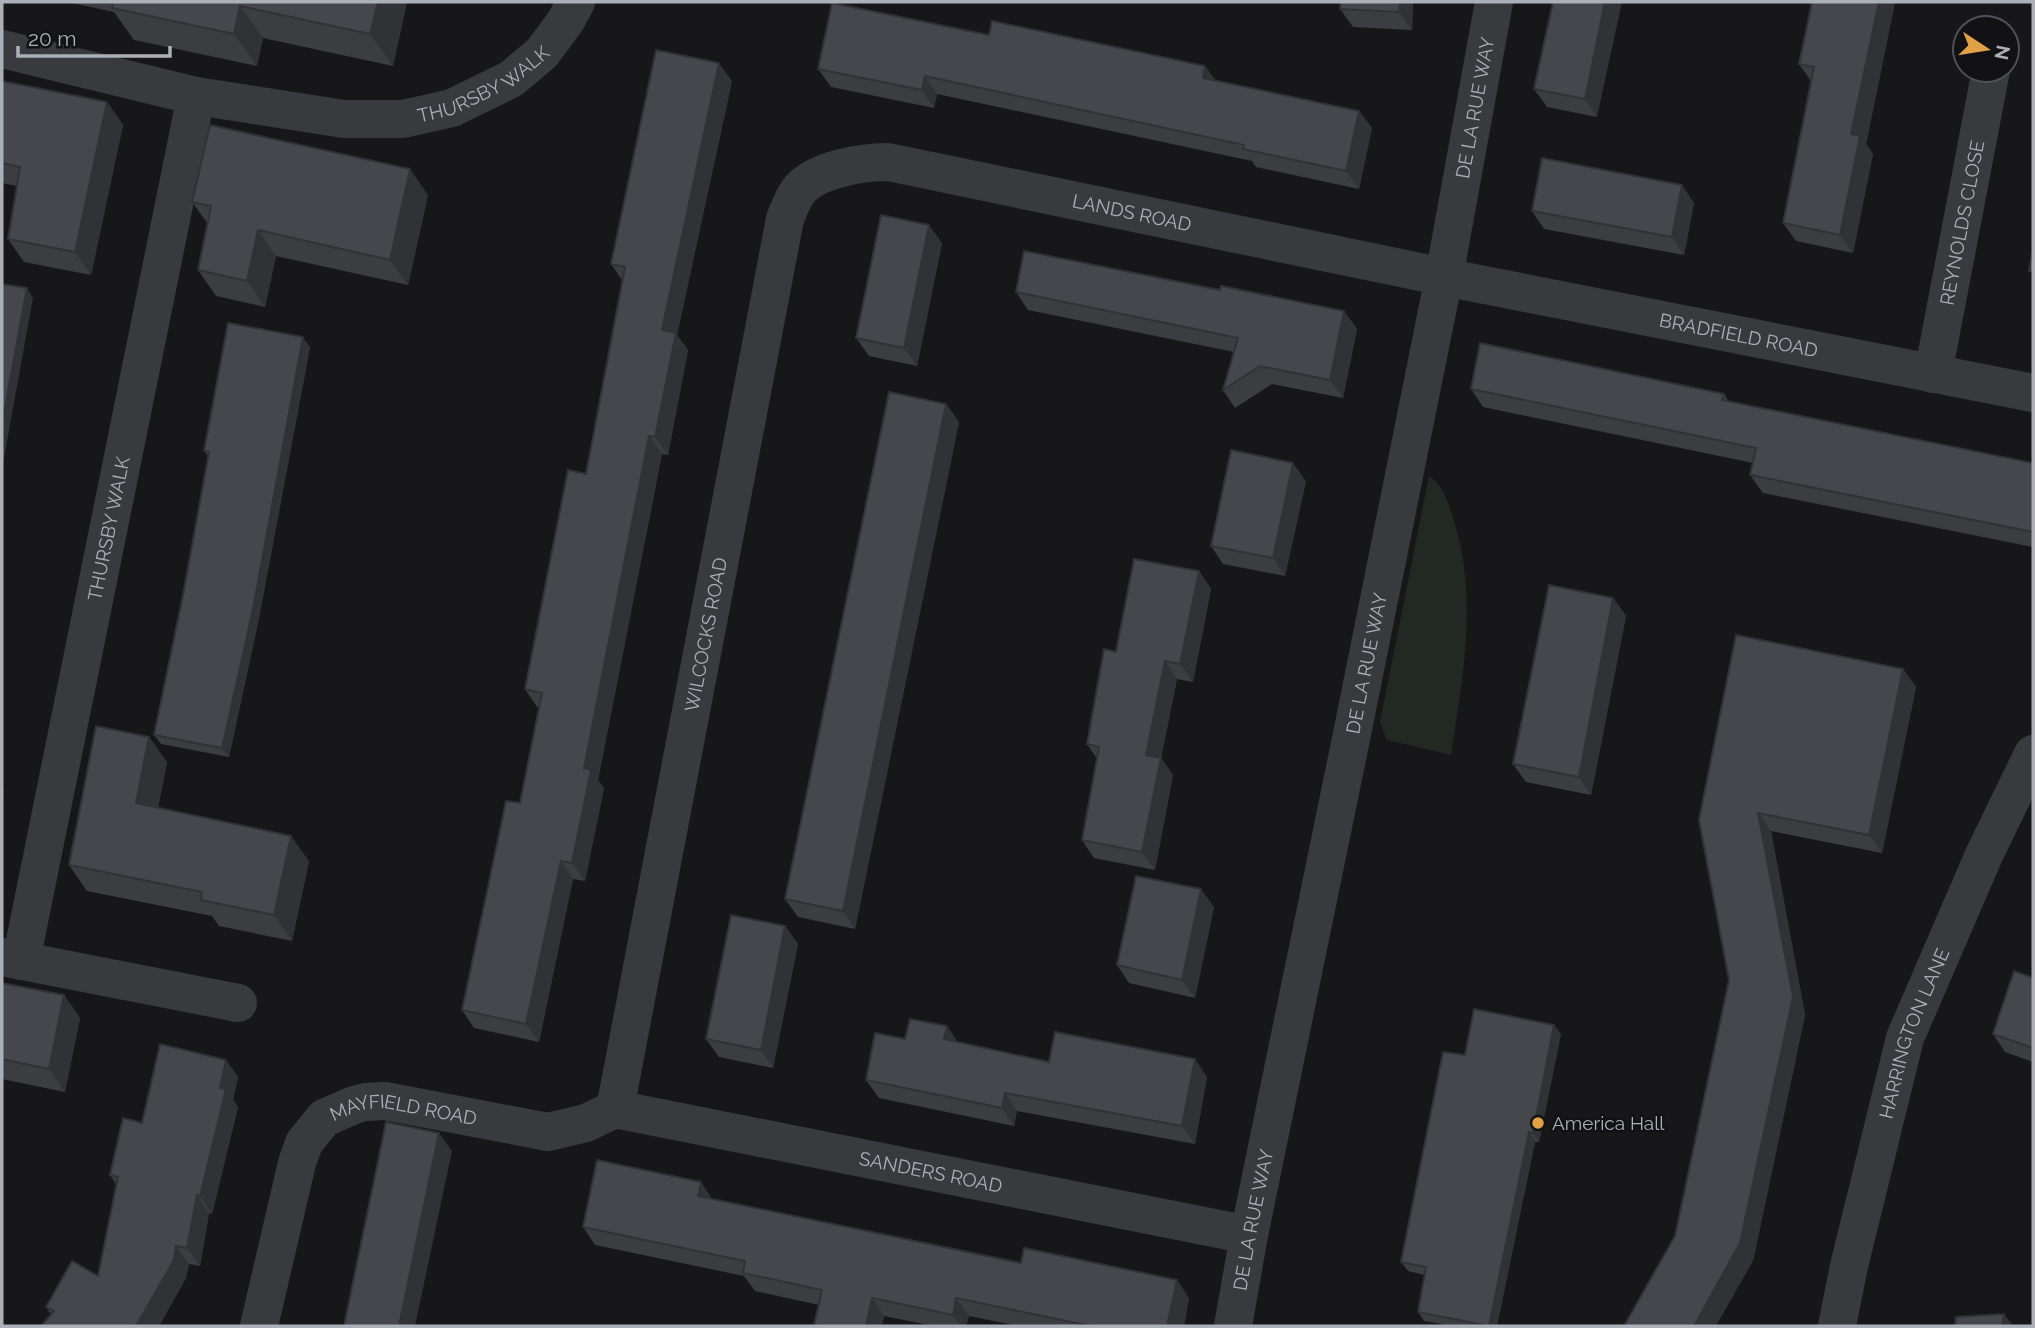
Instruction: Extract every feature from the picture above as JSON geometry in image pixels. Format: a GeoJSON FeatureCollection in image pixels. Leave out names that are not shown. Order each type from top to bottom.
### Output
{"type":"FeatureCollection","features":[{"type":"Feature","properties":{"kind":"street","name":"THURSBY WALK"},"geometry":{"type":"LineString","coordinates":[[2,50],[196,96],[344,119],[403,119],[452,108],[510,79],[542,53],[576,2]]}},
{"type":"Feature","properties":{"kind":"street","name":"DE LA RUE WAY"},"geometry":{"type":"LineString","coordinates":[[1233,1326],[1248,1235],[1444,276],[1494,2]]}},
{"type":"Feature","properties":{"kind":"street","name":"REYNOLDS CLOSE"},"geometry":{"type":"LineString","coordinates":[[1933,374],[1988,84]]}},
{"type":"Feature","properties":{"kind":"street","name":"THURSBY WALK"},"geometry":{"type":"LineString","coordinates":[[196,96],[11,959],[237,1003]]}},
{"type":"Feature","properties":{"kind":"street","name":"LANDS ROAD"},"geometry":{"type":"LineString","coordinates":[[821,175],[869,162],[888,162],[1444,276]]}},
{"type":"Feature","properties":{"kind":"street","name":"WILCOCKS ROAD"},"geometry":{"type":"LineString","coordinates":[[615,1109],[782,230],[795,196],[802,187],[821,175]]}},
{"type":"Feature","properties":{"kind":"street","name":"BRADFIELD ROAD"},"geometry":{"type":"LineString","coordinates":[[1444,276],[2033,393]]}},
{"type":"Feature","properties":{"kind":"street","name":"HARRINGTON LANE"},"geometry":{"type":"LineString","coordinates":[[1837,1326],[1849,1266],[1905,1038],[1984,855],[2029,773]]}},
{"type":"Feature","properties":{"kind":"street","name":"MAYFIELD ROAD"},"geometry":{"type":"LineString","coordinates":[[259,1326],[296,1163],[304,1143],[324,1118],[354,1105],[385,1101],[548,1132],[586,1124],[615,1109]]}},
{"type":"Feature","properties":{"kind":"street","name":"SANDERS ROAD"},"geometry":{"type":"LineString","coordinates":[[615,1109],[1248,1235]]}},
{"type":"Feature","properties":{"kind":"shaded area"},"geometry":{"type":"Polygon","coordinates":[[[1429,476],[1439,485],[1448,502],[1461,550],[1465,579],[1467,608],[1464,667],[1451,755],[1387,740],[1380,722],[1429,476]]]}},
{"type":"Feature","properties":{"kind":"building"},"geometry":{"type":"Polygon","coordinates":[[[113,2],[378,2],[370,34],[240,6],[234,34],[112,8],[113,2]]]}},
{"type":"Feature","properties":{"kind":"building"},"geometry":{"type":"Polygon","coordinates":[[[1341,2],[1400,2],[1399,12],[1340,9],[1341,2]]]}},
{"type":"Feature","properties":{"kind":"building"},"geometry":{"type":"Polygon","coordinates":[[[1553,2],[1605,2],[1585,99],[1534,89],[1553,2]]]}},
{"type":"Feature","properties":{"kind":"building"},"geometry":{"type":"Polygon","coordinates":[[[1812,2],[1879,2],[1851,134],[1860,136],[1840,235],[1783,223],[1814,67],[1799,64],[1812,2]]]}},
{"type":"Feature","properties":{"kind":"building"},"geometry":{"type":"Polygon","coordinates":[[[832,3],[989,35],[992,21],[1205,66],[1203,78],[1359,111],[1346,171],[1243,149],[1244,145],[925,76],[922,90],[818,69],[832,3]]]}},
{"type":"Feature","properties":{"kind":"building"},"geometry":{"type":"Polygon","coordinates":[[[656,50],[719,63],[662,330],[676,333],[655,437],[649,436],[584,768],[591,770],[572,863],[561,861],[526,1024],[462,1010],[506,801],[520,803],[542,693],[525,689],[568,470],[586,474],[625,267],[611,264],[656,50]]]}},
{"type":"Feature","properties":{"kind":"building"},"geometry":{"type":"Polygon","coordinates":[[[2,81],[107,102],[75,252],[8,239],[20,167],[2,163],[2,81]]]}},
{"type":"Feature","properties":{"kind":"building"},"geometry":{"type":"Polygon","coordinates":[[[210,125],[410,169],[390,260],[258,230],[247,281],[198,270],[211,206],[192,202],[210,125]]]}},
{"type":"Feature","properties":{"kind":"building"},"geometry":{"type":"Polygon","coordinates":[[[1542,158],[1682,185],[1672,237],[1532,211],[1542,158]]]}},
{"type":"Feature","properties":{"kind":"building"},"geometry":{"type":"Polygon","coordinates":[[[881,215],[929,225],[904,348],[856,338],[881,215]]]}},
{"type":"Feature","properties":{"kind":"building"},"geometry":{"type":"Polygon","coordinates":[[[2033,250],[2033,272],[2029,271],[2033,250]]]}},
{"type":"Feature","properties":{"kind":"building"},"geometry":{"type":"Polygon","coordinates":[[[1024,251],[1220,290],[1221,286],[1344,311],[1330,380],[1260,366],[1223,390],[1238,338],[1016,292],[1024,251]]]}},
{"type":"Feature","properties":{"kind":"building"},"geometry":{"type":"Polygon","coordinates":[[[2,284],[27,288],[2,424],[2,284]]]}},
{"type":"Feature","properties":{"kind":"building"},"geometry":{"type":"Polygon","coordinates":[[[228,323],[303,337],[253,609],[222,748],[154,735],[209,452],[204,451],[228,323]]]}},
{"type":"Feature","properties":{"kind":"building"},"geometry":{"type":"Polygon","coordinates":[[[1480,343],[1724,394],[1722,400],[2033,463],[2033,532],[1750,475],[1756,448],[1471,389],[1480,343]]]}},
{"type":"Feature","properties":{"kind":"building"},"geometry":{"type":"Polygon","coordinates":[[[889,392],[946,404],[843,911],[785,899],[889,392]]]}},
{"type":"Feature","properties":{"kind":"building"},"geometry":{"type":"Polygon","coordinates":[[[1231,450],[1293,463],[1273,558],[1211,546],[1231,450]]]}},
{"type":"Feature","properties":{"kind":"building"},"geometry":{"type":"Polygon","coordinates":[[[1134,559],[1199,571],[1180,664],[1165,661],[1146,755],[1161,758],[1142,852],[1082,840],[1099,747],[1087,744],[1104,649],[1116,652],[1134,559]]]}},
{"type":"Feature","properties":{"kind":"building"},"geometry":{"type":"Polygon","coordinates":[[[1549,585],[1613,598],[1579,777],[1513,764],[1549,585]]]}},
{"type":"Feature","properties":{"kind":"building"},"geometry":{"type":"Polygon","coordinates":[[[1736,635],[1903,669],[1869,835],[1758,813],[1793,997],[1740,1243],[1694,1326],[1624,1326],[1675,1236],[1729,980],[1699,820],[1736,635]]]}},
{"type":"Feature","properties":{"kind":"building"},"geometry":{"type":"Polygon","coordinates":[[[96,726],[149,737],[136,803],[291,836],[274,915],[201,900],[202,892],[69,865],[96,726]]]}},
{"type":"Feature","properties":{"kind":"building"},"geometry":{"type":"Polygon","coordinates":[[[1136,876],[1201,889],[1182,980],[1117,965],[1136,876]]]}},
{"type":"Feature","properties":{"kind":"building"},"geometry":{"type":"Polygon","coordinates":[[[731,915],[785,926],[761,1050],[706,1039],[731,915]]]}},
{"type":"Feature","properties":{"kind":"building"},"geometry":{"type":"Polygon","coordinates":[[[2014,971],[2033,978],[2033,1048],[1993,1034],[2014,971]]]}},
{"type":"Feature","properties":{"kind":"building"},"geometry":{"type":"Polygon","coordinates":[[[2,983],[64,995],[49,1069],[2,1059],[2,983]]]}},
{"type":"Feature","properties":{"kind":"building"},"geometry":{"type":"Polygon","coordinates":[[[1474,1009],[1554,1025],[1533,1133],[1529,1132],[1489,1326],[1418,1312],[1426,1267],[1401,1262],[1443,1052],[1465,1055],[1474,1009]]]}},
{"type":"Feature","properties":{"kind":"building"},"geometry":{"type":"Polygon","coordinates":[[[910,1019],[947,1026],[944,1039],[1049,1062],[1055,1032],[1195,1059],[1182,1126],[1005,1093],[1002,1108],[866,1080],[875,1033],[905,1039],[910,1019]]]}},
{"type":"Feature","properties":{"kind":"building"},"geometry":{"type":"Polygon","coordinates":[[[160,1044],[226,1060],[220,1088],[226,1089],[200,1196],[197,1195],[187,1248],[176,1246],[174,1260],[136,1326],[41,1326],[54,1311],[46,1307],[72,1261],[98,1276],[118,1177],[110,1175],[123,1118],[142,1123],[160,1044]]]}},
{"type":"Feature","properties":{"kind":"building"},"geometry":{"type":"Polygon","coordinates":[[[386,1122],[439,1133],[399,1326],[344,1326],[386,1122]]]}},
{"type":"Feature","properties":{"kind":"building"},"geometry":{"type":"Polygon","coordinates":[[[597,1160],[701,1182],[698,1196],[1021,1263],[1024,1248],[1177,1280],[1167,1326],[1091,1326],[956,1298],[953,1315],[872,1298],[866,1326],[814,1325],[822,1290],[743,1273],[745,1261],[583,1227],[597,1160]]]}},
{"type":"Feature","properties":{"kind":"building"},"geometry":{"type":"Polygon","coordinates":[[[2004,1314],[2002,1326],[1955,1326],[1956,1317],[2004,1314]]]}},
{"type":"Feature","properties":{"kind":"place","name":"America Hall"},"geometry":{"type":"Point","coordinates":[1538,1123]}}]}
